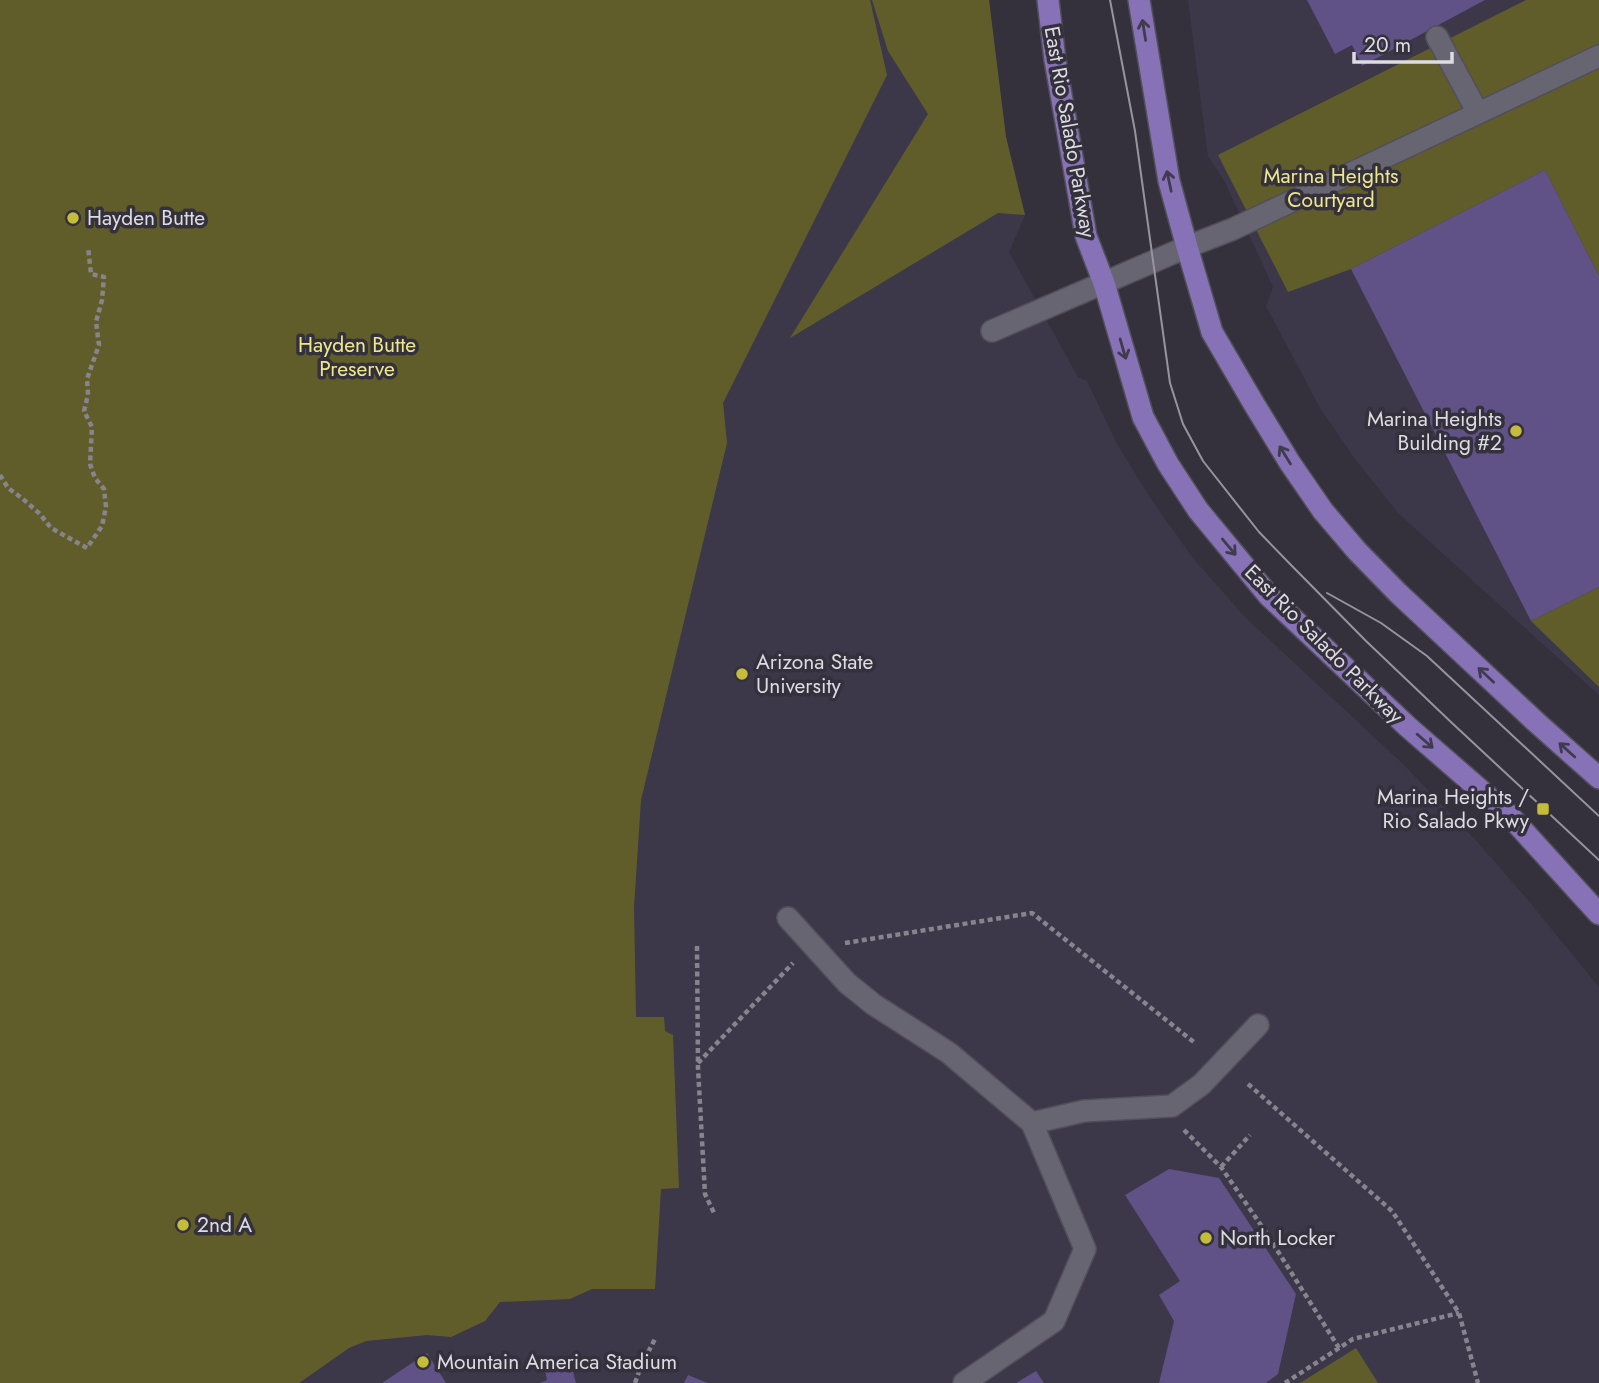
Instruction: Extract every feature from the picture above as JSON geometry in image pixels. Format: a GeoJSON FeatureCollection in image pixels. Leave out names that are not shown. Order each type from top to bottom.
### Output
{"type":"FeatureCollection","features":[{"type":"Feature","properties":{"kind":"main road","name":"East Rio Salado Parkway"},"geometry":{"type":"LineString","coordinates":[[1048,0],[1055,60],[1086,236],[1104,283],[1143,417],[1168,464],[1198,510],[1269,596],[1408,727],[1507,814],[1599,914]]}},
{"type":"Feature","properties":{"kind":"main road"},"geometry":{"type":"LineString","coordinates":[[1139,0],[1168,181],[1212,332],[1290,464],[1323,511],[1398,593],[1599,778]]}},
{"type":"Feature","properties":{"kind":"lane"},"geometry":{"type":"LineString","coordinates":[[1437,37],[1478,113]]}},
{"type":"Feature","properties":{"kind":"lane"},"geometry":{"type":"LineString","coordinates":[[992,331],[1233,229],[1599,56]]}},
{"type":"Feature","properties":{"kind":"lane"},"geometry":{"type":"LineString","coordinates":[[788,918],[847,983],[873,1004],[949,1053],[1032,1123],[1085,1249],[1054,1321],[964,1383]]}},
{"type":"Feature","properties":{"kind":"lane"},"geometry":{"type":"LineString","coordinates":[[1032,1123],[1084,1111],[1172,1106],[1202,1084],[1258,1025]]}},
{"type":"Feature","properties":{"kind":"path"},"geometry":{"type":"LineString","coordinates":[[0,475],[8,488],[40,514],[51,528],[88,548],[102,526],[106,507],[104,489],[95,478],[90,464],[92,427],[84,411],[88,396],[87,379],[99,345],[96,322],[104,277],[91,274],[88,247]]}},
{"type":"Feature","properties":{"kind":"path"},"geometry":{"type":"LineString","coordinates":[[698,1063],[804,952],[1032,913],[1195,1043]]}},
{"type":"Feature","properties":{"kind":"path"},"geometry":{"type":"LineString","coordinates":[[697,946],[698,1063],[705,1194],[714,1213]]}},
{"type":"Feature","properties":{"kind":"path"},"geometry":{"type":"LineString","coordinates":[[1248,1084],[1392,1211],[1459,1313],[1478,1383]]}},
{"type":"Feature","properties":{"kind":"path"},"geometry":{"type":"LineString","coordinates":[[1161,1107],[1221,1167],[1339,1348]]}},
{"type":"Feature","properties":{"kind":"path"},"geometry":{"type":"LineString","coordinates":[[1221,1167],[1250,1135]]}},
{"type":"Feature","properties":{"kind":"path"},"geometry":{"type":"LineString","coordinates":[[1285,1383],[1353,1339],[1459,1313]]}},
{"type":"Feature","properties":{"kind":"path"},"geometry":{"type":"LineString","coordinates":[[635,1383],[656,1337]]}},
{"type":"Feature","properties":{"kind":"shaded area","name":"Arizona State University"},"geometry":{"type":"Polygon","coordinates":[[[809,0],[989,0],[1006,137],[1025,215],[1009,252],[1078,377],[1087,381],[1117,444],[1192,557],[1245,617],[1403,764],[1480,845],[1599,987],[1599,1383],[0,1383],[0,865],[809,0]]]}},
{"type":"Feature","properties":{"kind":"shaded area"},"geometry":{"type":"Polygon","coordinates":[[[1188,0],[1599,0],[1599,695],[1398,513],[1355,459],[1320,408],[1266,306],[1273,287],[1224,180],[1208,157],[1188,0]]]}},
{"type":"Feature","properties":{"kind":"green space","name":"Hayden Butte Preserve"},"geometry":{"type":"Polygon","coordinates":[[[0,0],[870,0],[887,75],[723,403],[727,443],[641,800],[634,907],[636,1017],[664,1017],[665,1031],[673,1035],[679,1188],[661,1189],[655,1289],[592,1289],[570,1299],[500,1302],[485,1321],[451,1337],[427,1335],[366,1341],[349,1348],[299,1383],[0,1383],[0,0]]]}},
{"type":"Feature","properties":{"kind":"green space"},"geometry":{"type":"Polygon","coordinates":[[[872,0],[989,0],[1006,137],[1025,215],[998,213],[790,338],[928,114],[888,51],[872,0]]]}},
{"type":"Feature","properties":{"kind":"green space","name":"Marina Heights Courtyard"},"geometry":{"type":"Polygon","coordinates":[[[1526,0],[1599,0],[1599,276],[1545,170],[1351,269],[1288,292],[1218,155],[1526,0]]]}},
{"type":"Feature","properties":{"kind":"green space"},"geometry":{"type":"Polygon","coordinates":[[[1599,587],[1599,687],[1531,621],[1599,587]]]}},
{"type":"Feature","properties":{"kind":"green space"},"geometry":{"type":"Polygon","coordinates":[[[1356,1348],[1378,1383],[1300,1383],[1356,1348]]]}},
{"type":"Feature","properties":{"kind":"building"},"geometry":{"type":"Polygon","coordinates":[[[1307,0],[1485,0],[1362,66],[1352,45],[1335,54],[1307,0]]]}},
{"type":"Feature","properties":{"kind":"building","name":"Marina Heights Building #2"},"geometry":{"type":"Polygon","coordinates":[[[1545,170],[1599,276],[1599,587],[1531,621],[1351,269],[1545,170]]]}},
{"type":"Feature","properties":{"kind":"building","name":"North Locker"},"geometry":{"type":"Polygon","coordinates":[[[1169,1169],[1219,1178],[1296,1294],[1278,1374],[1266,1383],[1159,1383],[1174,1321],[1159,1295],[1180,1281],[1125,1195],[1169,1169]]]}},
{"type":"Feature","properties":{"kind":"building","name":"Mountain America Stadium"},"geometry":{"type":"Polygon","coordinates":[[[427,1353],[446,1383],[382,1383],[427,1353]]]}},
{"type":"Feature","properties":{"kind":"building"},"geometry":{"type":"Polygon","coordinates":[[[571,1364],[576,1383],[540,1383],[547,1380],[545,1371],[571,1364]]]}},
{"type":"Feature","properties":{"kind":"building"},"geometry":{"type":"Polygon","coordinates":[[[1036,1371],[1044,1383],[1016,1383],[1036,1371]]]}},
{"type":"Feature","properties":{"kind":"building"},"geometry":{"type":"Polygon","coordinates":[[[688,1375],[708,1383],[684,1383],[688,1375]]]}},
{"type":"Feature","properties":{"kind":"tram line"},"geometry":{"type":"LineString","coordinates":[[1110,0],[1135,131],[1170,383],[1183,424],[1203,461],[1259,532],[1366,641],[1599,860]]}},
{"type":"Feature","properties":{"kind":"tram line"},"geometry":{"type":"LineString","coordinates":[[1327,593],[1381,623],[1427,656],[1599,816]]}},
{"type":"Feature","properties":{"kind":"place","name":"Hayden Butte"},"geometry":{"type":"Point","coordinates":[73,218]}},
{"type":"Feature","properties":{"kind":"place","name":"Marina Heights Building #2"},"geometry":{"type":"Point","coordinates":[1516,431]}},
{"type":"Feature","properties":{"kind":"place","name":"Arizona State University"},"geometry":{"type":"Point","coordinates":[742,674]}},
{"type":"Feature","properties":{"kind":"place","name":"Marina Heights / Rio Salado Pkwy"},"geometry":{"type":"Point","coordinates":[1543,809]}},
{"type":"Feature","properties":{"kind":"place","name":"2nd A"},"geometry":{"type":"Point","coordinates":[183,1225]}},
{"type":"Feature","properties":{"kind":"place","name":"North Locker"},"geometry":{"type":"Point","coordinates":[1206,1238]}},
{"type":"Feature","properties":{"kind":"place","name":"Mountain America Stadium"},"geometry":{"type":"Point","coordinates":[423,1362]}}]}
